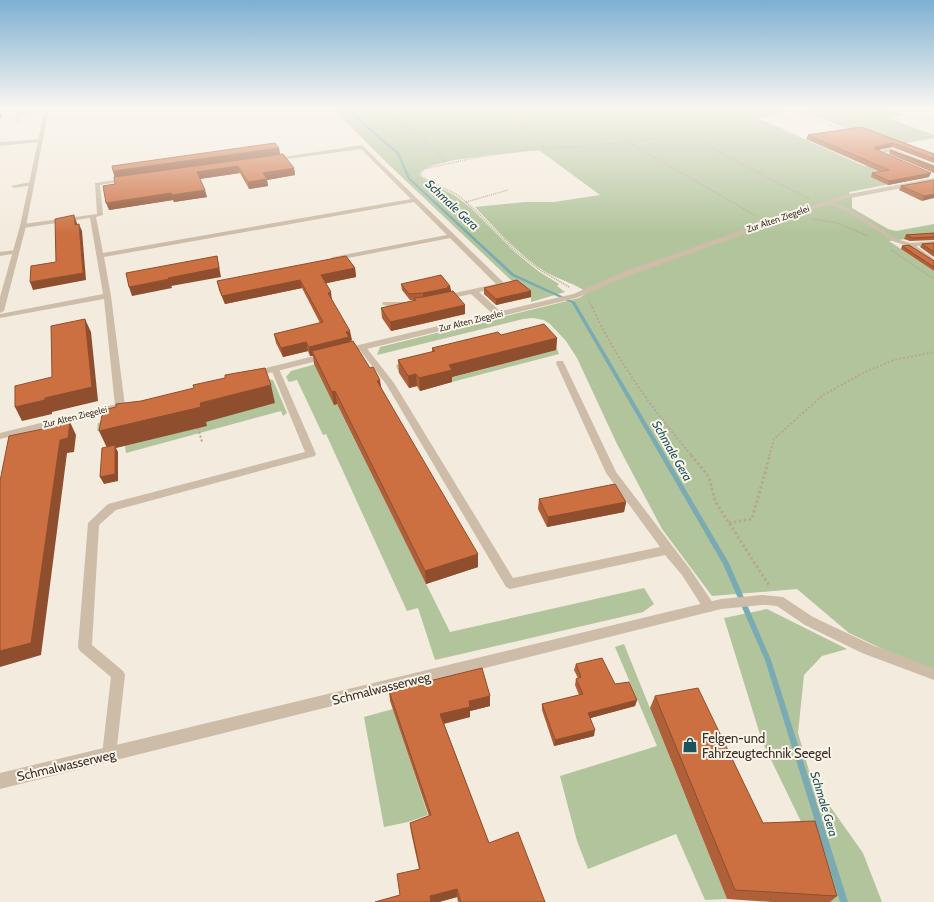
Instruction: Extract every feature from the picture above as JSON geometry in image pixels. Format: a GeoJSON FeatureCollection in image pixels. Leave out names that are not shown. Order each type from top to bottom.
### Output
{"type":"FeatureCollection","features":[{"type":"Feature","properties":{"kind":"street"},"geometry":{"type":"LineString","coordinates":[[0,311],[23,226],[38,149]]}},
{"type":"Feature","properties":{"kind":"street"},"geometry":{"type":"LineString","coordinates":[[268,160],[341,149]]}},
{"type":"Feature","properties":{"kind":"street"},"geometry":{"type":"LineString","coordinates":[[365,149],[501,285],[437,300]]}},
{"type":"Feature","properties":{"kind":"street"},"geometry":{"type":"LineString","coordinates":[[895,160],[877,152],[891,150],[934,167]]}},
{"type":"Feature","properties":{"kind":"street"},"geometry":{"type":"LineString","coordinates":[[927,174],[934,176]]}},
{"type":"Feature","properties":{"kind":"street"},"geometry":{"type":"LineString","coordinates":[[23,226],[100,216],[97,184],[136,178]]}},
{"type":"Feature","properties":{"kind":"street","name":"Zur Alten Ziegelei"},"geometry":{"type":"LineString","coordinates":[[244,376],[577,294],[628,273],[828,202],[844,197],[934,180]]}},
{"type":"Feature","properties":{"kind":"street"},"geometry":{"type":"LineString","coordinates":[[14,186],[31,184]]}},
{"type":"Feature","properties":{"kind":"street"},"geometry":{"type":"LineString","coordinates":[[100,256],[415,200]]}},
{"type":"Feature","properties":{"kind":"street"},"geometry":{"type":"LineString","coordinates":[[828,202],[848,210],[895,240],[909,245],[933,260]]}},
{"type":"Feature","properties":{"kind":"street"},"geometry":{"type":"LineString","coordinates":[[0,316],[107,296],[93,216]]}},
{"type":"Feature","properties":{"kind":"street"},"geometry":{"type":"LineString","coordinates":[[326,260],[451,236]]}},
{"type":"Feature","properties":{"kind":"street"},"geometry":{"type":"LineString","coordinates":[[909,245],[934,242]]}},
{"type":"Feature","properties":{"kind":"street"},"geometry":{"type":"LineString","coordinates":[[0,254],[16,252]]}},
{"type":"Feature","properties":{"kind":"street"},"geometry":{"type":"LineString","coordinates":[[473,291],[498,314]]}},
{"type":"Feature","properties":{"kind":"street","name":"Zur Alten Ziegelei"},"geometry":{"type":"LineString","coordinates":[[0,436],[124,405],[107,296]]}},
{"type":"Feature","properties":{"kind":"street"},"geometry":{"type":"LineString","coordinates":[[386,304],[417,304]]}},
{"type":"Feature","properties":{"kind":"street"},"geometry":{"type":"LineString","coordinates":[[362,348],[390,383],[510,584],[668,550]]}},
{"type":"Feature","properties":{"kind":"street"},"geometry":{"type":"LineString","coordinates":[[560,363],[611,474],[668,550],[715,606]]}},
{"type":"Feature","properties":{"kind":"street"},"geometry":{"type":"LineString","coordinates":[[109,755],[118,675],[85,647],[94,523],[112,507],[311,454],[275,369]]}},
{"type":"Feature","properties":{"kind":"street","name":"Schmalwasserweg"},"geometry":{"type":"LineString","coordinates":[[0,781],[715,606],[762,600],[779,601]]}},
{"type":"Feature","properties":{"kind":"street"},"geometry":{"type":"LineString","coordinates":[[779,601],[809,621],[867,649],[934,674]]}},
{"type":"Feature","properties":{"kind":"path"},"geometry":{"type":"LineString","coordinates":[[434,149],[443,158],[444,163]]}},
{"type":"Feature","properties":{"kind":"path"},"geometry":{"type":"LineString","coordinates":[[540,149],[483,156],[444,163],[424,169],[420,174],[456,194],[518,253],[540,270],[577,294],[586,297],[603,331],[658,417],[708,476],[715,501],[779,601]]}},
{"type":"Feature","properties":{"kind":"path"},"geometry":{"type":"LineString","coordinates":[[640,149],[767,223]]}},
{"type":"Feature","properties":{"kind":"path"},"geometry":{"type":"LineString","coordinates":[[715,149],[820,205]]}},
{"type":"Feature","properties":{"kind":"path"},"geometry":{"type":"LineString","coordinates":[[466,202],[508,190]]}},
{"type":"Feature","properties":{"kind":"path"},"geometry":{"type":"LineString","coordinates":[[797,213],[814,220],[837,223],[873,239]]}},
{"type":"Feature","properties":{"kind":"path"},"geometry":{"type":"LineString","coordinates":[[890,250],[934,279]]}},
{"type":"Feature","properties":{"kind":"path"},"geometry":{"type":"LineString","coordinates":[[729,523],[752,519],[774,439],[823,396],[867,371],[894,360],[934,352]]}},
{"type":"Feature","properties":{"kind":"path"},"geometry":{"type":"LineString","coordinates":[[198,428],[202,442]]}},
{"type":"Feature","properties":{"kind":"green space"},"geometry":{"type":"Polygon","coordinates":[[[373,149],[827,149],[864,166],[870,165],[906,181],[849,192],[852,198],[852,208],[888,229],[896,231],[934,224],[934,236],[889,241],[934,271],[934,669],[893,654],[849,633],[797,589],[712,596],[662,529],[617,444],[577,358],[566,341],[550,324],[544,320],[533,318],[523,319],[377,355],[380,347],[579,298],[587,293],[578,287],[546,272],[532,262],[506,240],[475,207],[524,202],[554,202],[600,195],[539,150],[455,160],[425,169],[419,174],[421,177],[454,195],[471,208],[516,253],[538,271],[559,284],[557,286],[565,292],[531,302],[531,297],[514,283],[373,149]]]}},
{"type":"Feature","properties":{"kind":"green space"},"geometry":{"type":"Polygon","coordinates":[[[538,330],[555,344],[559,354],[452,382],[449,378],[556,350],[399,373],[396,365],[538,330]]]}},
{"type":"Feature","properties":{"kind":"green space"},"geometry":{"type":"Polygon","coordinates":[[[348,355],[334,405],[337,404],[450,632],[644,588],[654,604],[643,612],[435,660],[418,608],[407,611],[326,434],[323,435],[297,380],[289,382],[286,377],[291,371],[348,355]]]}},
{"type":"Feature","properties":{"kind":"green space"},"geometry":{"type":"Polygon","coordinates":[[[263,378],[273,380],[287,413],[283,416],[281,411],[126,453],[125,446],[114,448],[112,428],[97,431],[98,423],[263,378]]]}},
{"type":"Feature","properties":{"kind":"green space"},"geometry":{"type":"Polygon","coordinates":[[[767,609],[847,649],[822,656],[804,675],[798,733],[812,781],[863,853],[882,902],[826,902],[806,832],[762,741],[724,618],[767,609]]]}},
{"type":"Feature","properties":{"kind":"green space"},"geometry":{"type":"Polygon","coordinates":[[[624,644],[727,899],[705,900],[676,834],[588,869],[577,841],[560,776],[657,746],[615,647],[624,644]]]}},
{"type":"Feature","properties":{"kind":"green space"},"geometry":{"type":"Polygon","coordinates":[[[393,709],[428,815],[408,822],[384,827],[364,717],[393,709]]]}},
{"type":"Feature","properties":{"kind":"building"},"geometry":{"type":"Polygon","coordinates":[[[232,149],[271,149],[113,171],[112,166],[232,149]]]}},
{"type":"Feature","properties":{"kind":"building"},"geometry":{"type":"Polygon","coordinates":[[[841,149],[875,149],[931,173],[889,181],[872,173],[889,170],[841,149]]]}},
{"type":"Feature","properties":{"kind":"building"},"geometry":{"type":"Polygon","coordinates":[[[909,149],[921,149],[934,154],[934,159],[909,149]]]}},
{"type":"Feature","properties":{"kind":"building"},"geometry":{"type":"Polygon","coordinates":[[[890,150],[934,166],[934,168],[890,150]]]}},
{"type":"Feature","properties":{"kind":"building"},"geometry":{"type":"Polygon","coordinates":[[[283,154],[294,168],[263,173],[267,179],[248,182],[238,166],[197,172],[205,190],[172,195],[171,193],[106,203],[103,186],[115,184],[114,177],[283,154]]]}},
{"type":"Feature","properties":{"kind":"building"},"geometry":{"type":"Polygon","coordinates":[[[934,180],[934,194],[924,196],[901,186],[934,180]]]}},
{"type":"Feature","properties":{"kind":"building"},"geometry":{"type":"Polygon","coordinates":[[[74,215],[75,225],[79,224],[83,273],[30,282],[31,266],[56,262],[55,219],[74,215]]]}},
{"type":"Feature","properties":{"kind":"building"},"geometry":{"type":"Polygon","coordinates":[[[934,233],[934,237],[912,238],[906,235],[934,233]]]}},
{"type":"Feature","properties":{"kind":"building"},"geometry":{"type":"Polygon","coordinates":[[[934,243],[934,252],[922,244],[934,243]]]}},
{"type":"Feature","properties":{"kind":"building"},"geometry":{"type":"Polygon","coordinates":[[[909,245],[934,261],[934,267],[902,246],[909,245]]]}},
{"type":"Feature","properties":{"kind":"building"},"geometry":{"type":"Polygon","coordinates":[[[217,256],[219,268],[129,287],[126,273],[217,256]]]}},
{"type":"Feature","properties":{"kind":"building"},"geometry":{"type":"Polygon","coordinates":[[[346,256],[355,268],[321,275],[331,292],[328,293],[350,331],[346,332],[349,337],[309,347],[306,342],[281,348],[274,334],[323,322],[300,280],[222,296],[217,281],[346,256]]]}},
{"type":"Feature","properties":{"kind":"building"},"geometry":{"type":"Polygon","coordinates":[[[441,275],[450,286],[447,287],[448,288],[409,294],[401,284],[441,275]]]}},
{"type":"Feature","properties":{"kind":"building"},"geometry":{"type":"Polygon","coordinates":[[[517,280],[531,291],[496,299],[484,288],[517,280]]]}},
{"type":"Feature","properties":{"kind":"building"},"geometry":{"type":"Polygon","coordinates":[[[453,291],[465,305],[390,322],[381,308],[416,300],[414,298],[453,291]]]}},
{"type":"Feature","properties":{"kind":"building"},"geometry":{"type":"Polygon","coordinates":[[[85,319],[92,387],[15,407],[15,386],[52,377],[51,326],[85,319]]]}},
{"type":"Feature","properties":{"kind":"building"},"geometry":{"type":"Polygon","coordinates":[[[544,324],[557,338],[449,365],[452,370],[419,378],[416,374],[408,376],[398,360],[435,351],[432,348],[498,332],[501,335],[544,324]]]}},
{"type":"Feature","properties":{"kind":"building"},"geometry":{"type":"Polygon","coordinates":[[[353,341],[370,368],[373,367],[380,380],[377,381],[478,554],[425,571],[335,391],[332,392],[312,351],[353,341]]]}},
{"type":"Feature","properties":{"kind":"building"},"geometry":{"type":"Polygon","coordinates":[[[265,368],[271,385],[200,403],[201,407],[99,431],[103,410],[116,407],[116,404],[141,401],[194,388],[193,385],[225,378],[225,375],[265,368]]]}},
{"type":"Feature","properties":{"kind":"building"},"geometry":{"type":"Polygon","coordinates":[[[70,422],[68,438],[60,440],[31,643],[0,651],[0,481],[9,436],[70,422]]]}},
{"type":"Feature","properties":{"kind":"building"},"geometry":{"type":"Polygon","coordinates":[[[115,445],[115,474],[100,477],[102,448],[115,445]]]}},
{"type":"Feature","properties":{"kind":"building"},"geometry":{"type":"Polygon","coordinates":[[[615,484],[626,502],[548,517],[539,499],[615,484]]]}},
{"type":"Feature","properties":{"kind":"building"},"geometry":{"type":"Polygon","coordinates":[[[602,658],[615,684],[629,682],[637,700],[588,713],[595,730],[555,740],[542,704],[583,694],[576,679],[581,677],[576,664],[602,658]]]}},
{"type":"Feature","properties":{"kind":"building"},"geometry":{"type":"Polygon","coordinates":[[[482,668],[490,696],[469,701],[470,707],[440,714],[489,843],[518,832],[545,902],[461,902],[457,889],[430,896],[431,902],[375,902],[400,895],[397,874],[420,869],[410,823],[431,815],[389,691],[482,668]]]}},
{"type":"Feature","properties":{"kind":"building"},"geometry":{"type":"Polygon","coordinates":[[[698,688],[763,823],[815,821],[837,896],[735,890],[655,696],[698,688]]]}},
{"type":"Feature","properties":{"kind":"waterway","name":"Schmale Gera"},"geometry":{"type":"LineString","coordinates":[[392,149],[398,154],[409,178],[513,275],[573,302],[726,563],[768,660],[844,902]]}},
{"type":"Feature","properties":{"kind":"place","name":"Felgen-und Fahrzeugtechnik Seegel"},"geometry":{"type":"Point","coordinates":[690,745]}}]}
